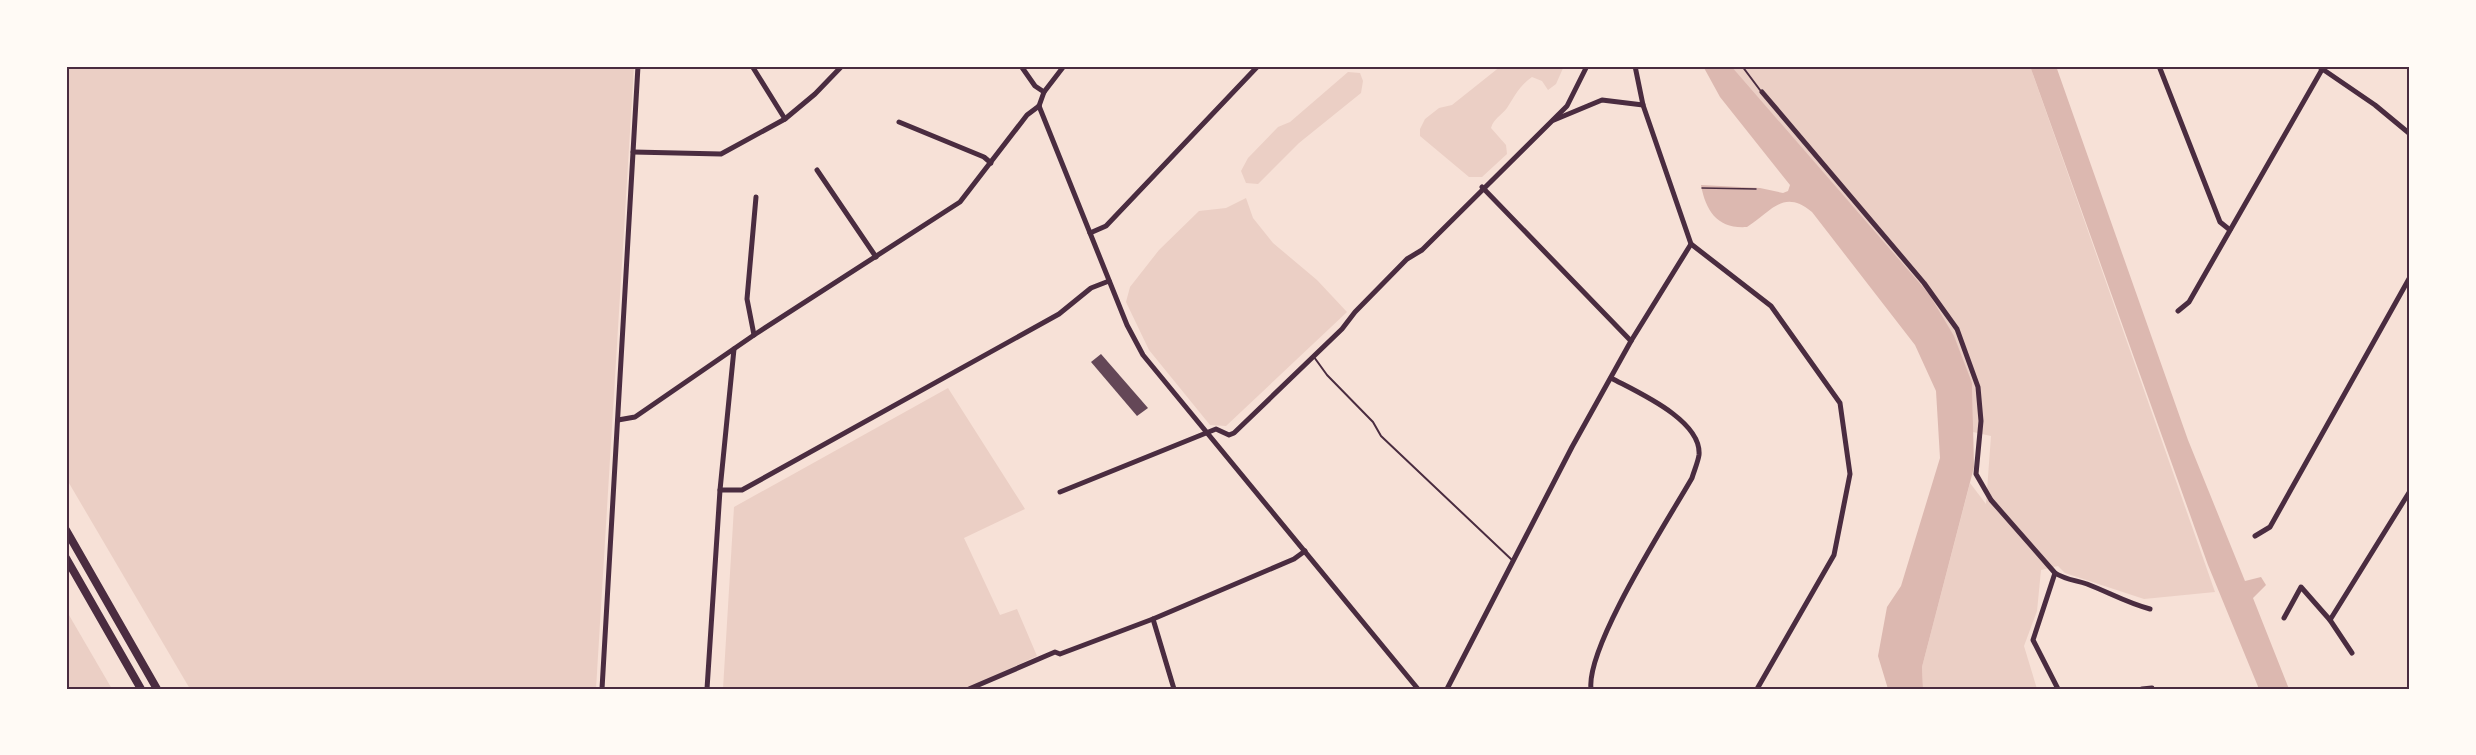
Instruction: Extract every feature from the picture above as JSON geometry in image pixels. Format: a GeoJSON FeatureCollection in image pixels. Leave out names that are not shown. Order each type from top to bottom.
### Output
{"type":"FeatureCollection","features":[{"type":"Feature","properties":{"kind":"highway"},"geometry":{"type":"LineString","coordinates":[[66,530],[157,689]]}},
{"type":"Feature","properties":{"kind":"highway"},"geometry":{"type":"LineString","coordinates":[[66,558],[141,689]]}},
{"type":"Feature","properties":{"kind":"street"},"geometry":{"type":"LineString","coordinates":[[602,689],[638,66]]}},
{"type":"Feature","properties":{"kind":"street"},"geometry":{"type":"LineString","coordinates":[[752,66],[785,119]]}},
{"type":"Feature","properties":{"kind":"street"},"geometry":{"type":"LineString","coordinates":[[633,152],[721,154],[785,119],[815,94],[842,66]]}},
{"type":"Feature","properties":{"kind":"street"},"geometry":{"type":"LineString","coordinates":[[1021,66],[1035,86],[1044,92]]}},
{"type":"Feature","properties":{"kind":"street"},"geometry":{"type":"LineString","coordinates":[[618,420],[635,417],[754,335],[960,202],[1027,115],[1039,106],[1044,92],[1064,66]]}},
{"type":"Feature","properties":{"kind":"street"},"geometry":{"type":"LineString","coordinates":[[1090,233],[1106,226],[1258,66]]}},
{"type":"Feature","properties":{"kind":"street"},"geometry":{"type":"LineString","coordinates":[[1060,492],[1216,429],[1229,435],[1234,433],[1314,357],[1407,259],[1422,250],[1482,187],[1567,106],[1587,66]]}},
{"type":"Feature","properties":{"kind":"street"},"geometry":{"type":"LineString","coordinates":[[1635,66],[1643,105],[1691,244],[1771,306],[1840,403],[1850,474],[1834,555],[1757,689]]}},
{"type":"Feature","properties":{"kind":"street"},"geometry":{"type":"LineString","coordinates":[[2159,66],[2220,222],[2230,230]]}},
{"type":"Feature","properties":{"kind":"street"},"geometry":{"type":"LineString","coordinates":[[2178,311],[2188,302],[2321,67],[2375,105],[2410,134]]}},
{"type":"Feature","properties":{"kind":"street"},"geometry":{"type":"LineString","coordinates":[[1762,92],[1924,283],[1957,329],[1978,387],[1981,421],[1976,474],[1991,500],[2055,573],[2067,581],[2085,583],[2126,603],[2150,609]]}},
{"type":"Feature","properties":{"kind":"street"},"geometry":{"type":"LineString","coordinates":[[1550,122],[1602,100],[1643,105]]}},
{"type":"Feature","properties":{"kind":"street"},"geometry":{"type":"LineString","coordinates":[[1039,106],[1109,281],[1139,349],[1418,689]]}},
{"type":"Feature","properties":{"kind":"street"},"geometry":{"type":"LineString","coordinates":[[899,122],[984,157],[991,163]]}},
{"type":"Feature","properties":{"kind":"street"},"geometry":{"type":"LineString","coordinates":[[817,170],[876,257]]}},
{"type":"Feature","properties":{"kind":"street"},"geometry":{"type":"LineString","coordinates":[[1482,187],[1631,341]]}},
{"type":"Feature","properties":{"kind":"street"},"geometry":{"type":"LineString","coordinates":[[754,335],[747,298],[756,197]]}},
{"type":"Feature","properties":{"kind":"street"},"geometry":{"type":"LineString","coordinates":[[1447,689],[1631,341],[1691,244]]}},
{"type":"Feature","properties":{"kind":"street"},"geometry":{"type":"LineString","coordinates":[[2255,536],[2270,527],[2410,277]]}},
{"type":"Feature","properties":{"kind":"street"},"geometry":{"type":"LineString","coordinates":[[720,490],[742,490],[1040,326],[1091,288],[1109,281]]}},
{"type":"Feature","properties":{"kind":"street"},"geometry":{"type":"LineString","coordinates":[[707,689],[720,490],[734,349]]}},
{"type":"Feature","properties":{"kind":"street"},"geometry":{"type":"LineString","coordinates":[[1591,689],[1594,661],[1614,614],[1692,478],[1699,455],[1696,437],[1685,423],[1611,378]]}},
{"type":"Feature","properties":{"kind":"street"},"geometry":{"type":"LineString","coordinates":[[2330,620],[2410,491]]}},
{"type":"Feature","properties":{"kind":"street"},"geometry":{"type":"LineString","coordinates":[[969,689],[1055,652],[1060,654],[1153,619],[1294,559],[1305,551]]}},
{"type":"Feature","properties":{"kind":"street"},"geometry":{"type":"LineString","coordinates":[[2055,573],[2032,640],[2058,689]]}},
{"type":"Feature","properties":{"kind":"street"},"geometry":{"type":"LineString","coordinates":[[2284,618],[2301,587],[2330,620],[2352,652]]}},
{"type":"Feature","properties":{"kind":"street"},"geometry":{"type":"LineString","coordinates":[[1153,619],[1174,689]]}},
{"type":"Feature","properties":{"kind":"street"},"geometry":{"type":"LineString","coordinates":[[2142,689],[2152,688]]}},
{"type":"Feature","properties":{"kind":"lane"},"geometry":{"type":"LineString","coordinates":[[1742,66],[1762,92]]}},
{"type":"Feature","properties":{"kind":"lane"},"geometry":{"type":"LineString","coordinates":[[1314,357],[1327,375],[1373,422],[1381,436],[1499,551],[1513,561]]}},
{"type":"Feature","properties":{"kind":"path"},"geometry":{"type":"LineString","coordinates":[[1702,188],[1756,189]]}},
{"type":"Feature","properties":{"kind":"shaded area"},"geometry":{"type":"Polygon","coordinates":[[[66,66],[634,66],[596,689],[190,689],[66,478],[66,66]]]}},
{"type":"Feature","properties":{"kind":"shaded area"},"geometry":{"type":"Polygon","coordinates":[[[1501,66],[1564,66],[1556,84],[1548,90],[1542,81],[1532,77],[1520,88],[1491,128],[1506,145],[1507,154],[1482,177],[1469,177],[1420,136],[1420,129],[1425,119],[1439,108],[1452,105],[1501,66]]]}},
{"type":"Feature","properties":{"kind":"shaded area"},"geometry":{"type":"Polygon","coordinates":[[[1703,66],[1731,66],[1929,294],[1954,336],[1972,383],[1974,467],[1922,667],[1923,689],[1888,689],[1878,656],[1887,607],[1901,586],[1940,458],[1936,391],[1915,345],[1812,212],[1802,205],[1785,202],[1770,209],[1747,227],[1737,227],[1721,222],[1710,211],[1701,185],[1760,188],[1783,193],[1788,191],[1790,185],[1720,97],[1703,66]]]}},
{"type":"Feature","properties":{"kind":"shaded area"},"geometry":{"type":"Polygon","coordinates":[[[1731,66],[2030,66],[2215,592],[2144,599],[2065,573],[2058,566],[2041,570],[2037,611],[2024,646],[2037,689],[1923,689],[1922,667],[1970,483],[1986,504],[1991,436],[1973,432],[1972,383],[1731,66]]]}},
{"type":"Feature","properties":{"kind":"shaded area"},"geometry":{"type":"Polygon","coordinates":[[[2030,66],[2056,66],[2188,440],[2245,581],[2261,577],[2266,585],[2253,598],[2289,689],[2259,689],[2208,565],[2030,66]]]}},
{"type":"Feature","properties":{"kind":"shaded area"},"geometry":{"type":"Polygon","coordinates":[[[1348,72],[1360,73],[1363,81],[1361,93],[1299,143],[1258,184],[1246,183],[1241,171],[1248,158],[1278,127],[1290,122],[1348,72]]]}},
{"type":"Feature","properties":{"kind":"shaded area"},"geometry":{"type":"Polygon","coordinates":[[[1246,198],[1253,218],[1273,243],[1317,280],[1347,312],[1226,426],[1210,425],[1149,350],[1126,302],[1130,287],[1159,250],[1199,211],[1226,208],[1246,198]]]}},
{"type":"Feature","properties":{"kind":"shaded area"},"geometry":{"type":"Polygon","coordinates":[[[948,388],[1025,509],[964,538],[1000,615],[1017,609],[1037,656],[966,689],[723,689],[734,507],[948,388]]]}},
{"type":"Feature","properties":{"kind":"shaded area"},"geometry":{"type":"Polygon","coordinates":[[[66,610],[112,689],[66,689],[66,610]]]}},
{"type":"Feature","properties":{"kind":"building"},"geometry":{"type":"Polygon","coordinates":[[[1101,354],[1148,408],[1137,416],[1091,362],[1101,354]]]}}]}
